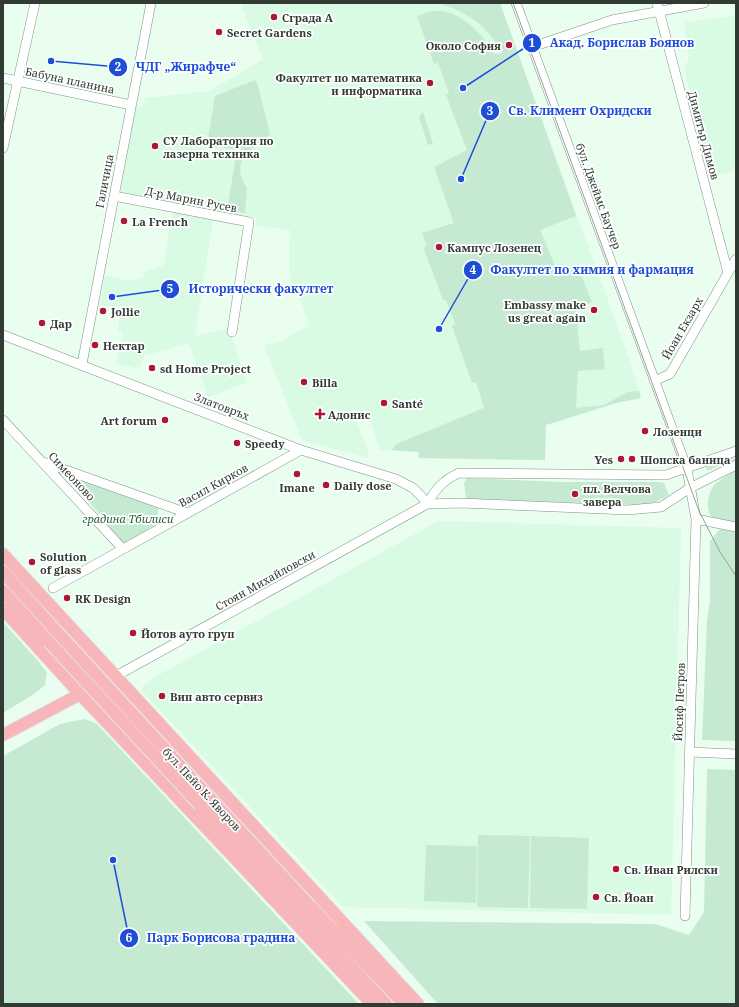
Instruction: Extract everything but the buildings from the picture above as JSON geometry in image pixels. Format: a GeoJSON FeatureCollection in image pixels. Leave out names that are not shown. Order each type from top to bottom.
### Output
{"type":"FeatureCollection","features":[{"type":"Feature","properties":{"kind":"main road"},"geometry":{"type":"LineString","coordinates":[[3,554],[418,1004]]}},
{"type":"Feature","properties":{"kind":"main road","name":"бул. Пейо К. Яворов"},"geometry":{"type":"LineString","coordinates":[[3,572],[385,1004]]}},
{"type":"Feature","properties":{"kind":"main road","name":"бул. Пейо К. Яворов"},"geometry":{"type":"LineString","coordinates":[[3,591],[49,642],[404,1004]]}},
{"type":"Feature","properties":{"kind":"main road"},"geometry":{"type":"LineString","coordinates":[[3,609],[80,694],[372,1004]]}},
{"type":"Feature","properties":{"kind":"main road"},"geometry":{"type":"LineString","coordinates":[[3,735],[116,676]]}},
{"type":"Feature","properties":{"kind":"main road"},"geometry":{"type":"LineString","coordinates":[[320,897],[404,1004]]}},
{"type":"Feature","properties":{"kind":"main road"},"geometry":{"type":"LineString","coordinates":[[292,920],[385,1004]]}},
{"type":"Feature","properties":{"kind":"street"},"geometry":{"type":"LineString","coordinates":[[3,148],[35,3]]}},
{"type":"Feature","properties":{"kind":"street","name":"Галичица"},"geometry":{"type":"LineString","coordinates":[[82,364],[151,3]]}},
{"type":"Feature","properties":{"kind":"street","name":"бул. Джеймс Баучер"},"geometry":{"type":"LineString","coordinates":[[516,3],[687,469],[690,488]]}},
{"type":"Feature","properties":{"kind":"street"},"geometry":{"type":"LineString","coordinates":[[532,47],[612,20],[658,7],[704,3]]}},
{"type":"Feature","properties":{"kind":"street","name":"Димитър Димов"},"geometry":{"type":"LineString","coordinates":[[658,7],[728,273]]}},
{"type":"Feature","properties":{"kind":"street","name":"Бабуна планина"},"geometry":{"type":"LineString","coordinates":[[3,78],[131,105]]}},
{"type":"Feature","properties":{"kind":"street","name":"Д-р Марин Русев"},"geometry":{"type":"LineString","coordinates":[[114,196],[249,222],[232,332]]}},
{"type":"Feature","properties":{"kind":"street","name":"Йоан Екзарх"},"geometry":{"type":"LineString","coordinates":[[654,381],[670,374],[736,259]]}},
{"type":"Feature","properties":{"kind":"street","name":"Златовръх"},"geometry":{"type":"LineString","coordinates":[[3,335],[82,364],[301,450],[396,479],[413,488],[422,497],[426,504]]}},
{"type":"Feature","properties":{"kind":"street","name":"Симеоново"},"geometry":{"type":"LineString","coordinates":[[3,420],[123,549]]}},
{"type":"Feature","properties":{"kind":"street","name":"Васил Кирков"},"geometry":{"type":"LineString","coordinates":[[53,588],[301,450]]}},
{"type":"Feature","properties":{"kind":"street"},"geometry":{"type":"LineString","coordinates":[[426,504],[435,489],[447,478],[459,473],[640,476],[666,475],[736,451]]}},
{"type":"Feature","properties":{"kind":"street"},"geometry":{"type":"LineString","coordinates":[[42,462],[187,513]]}},
{"type":"Feature","properties":{"kind":"street"},"geometry":{"type":"LineString","coordinates":[[426,504],[460,503],[628,510],[661,507],[690,488],[736,465]]}},
{"type":"Feature","properties":{"kind":"street","name":"Йосиф Петров"},"geometry":{"type":"LineString","coordinates":[[686,916],[696,520],[690,488]]}},
{"type":"Feature","properties":{"kind":"street","name":"Стоян Михайловски"},"geometry":{"type":"LineString","coordinates":[[116,676],[426,504]]}},
{"type":"Feature","properties":{"kind":"street"},"geometry":{"type":"LineString","coordinates":[[696,520],[736,527]]}},
{"type":"Feature","properties":{"kind":"street"},"geometry":{"type":"LineString","coordinates":[[690,752],[736,754]]}},
{"type":"Feature","properties":{"kind":"shaded area","name":"Кампус Лозенец"},"geometry":{"type":"Polygon","coordinates":[[[240,3],[500,3],[628,356],[641,398],[613,404],[546,425],[545,460],[418,458],[419,452],[380,450],[368,414],[356,420],[368,451],[368,458],[302,440],[264,345],[277,343],[309,326],[295,283],[292,284],[289,265],[290,230],[256,226],[256,218],[120,192],[136,107],[144,105],[145,98],[210,91],[263,59],[240,3]]]}},
{"type":"Feature","properties":{"kind":"shaded area"},"geometry":{"type":"Polygon","coordinates":[[[736,16],[736,170],[711,177],[684,68],[689,58],[684,22],[736,16]]]}},
{"type":"Feature","properties":{"kind":"shaded area"},"geometry":{"type":"Polygon","coordinates":[[[172,212],[213,220],[195,336],[229,328],[247,383],[208,397],[189,343],[144,356],[139,369],[116,363],[123,333],[118,331],[121,309],[100,305],[105,276],[130,281],[143,278],[144,272],[164,265],[172,212]]]}},
{"type":"Feature","properties":{"kind":"shaded area"},"geometry":{"type":"Polygon","coordinates":[[[439,521],[681,528],[671,915],[343,907],[142,691],[142,687],[155,677],[439,521]]]}},
{"type":"Feature","properties":{"kind":"green space"},"geometry":{"type":"Polygon","coordinates":[[[438,3],[500,3],[576,216],[540,230],[558,273],[578,268],[592,302],[576,309],[580,351],[603,348],[605,369],[578,371],[576,408],[604,405],[628,392],[639,391],[641,398],[616,403],[546,425],[545,460],[418,458],[419,452],[392,450],[396,444],[484,408],[476,382],[472,383],[452,326],[455,324],[446,300],[443,300],[423,247],[427,246],[422,233],[454,223],[434,167],[467,150],[446,95],[449,93],[438,63],[434,64],[417,16],[435,11],[445,11],[454,14],[470,25],[484,39],[494,54],[502,53],[490,35],[476,21],[459,11],[438,3]]]}},
{"type":"Feature","properties":{"kind":"green space"},"geometry":{"type":"Polygon","coordinates":[[[255,80],[258,85],[270,135],[255,145],[244,157],[241,163],[240,171],[247,188],[245,213],[227,210],[237,150],[207,145],[215,96],[255,80]]]}},
{"type":"Feature","properties":{"kind":"green space"},"geometry":{"type":"Polygon","coordinates":[[[423,112],[433,144],[428,145],[419,117],[423,112]]]}},
{"type":"Feature","properties":{"kind":"green space"},"geometry":{"type":"Polygon","coordinates":[[[733,456],[734,460],[707,471],[706,467],[733,456]]]}},
{"type":"Feature","properties":{"kind":"green space"},"geometry":{"type":"Polygon","coordinates":[[[736,470],[736,523],[714,519],[709,512],[708,507],[710,492],[715,484],[736,470]]]}},
{"type":"Feature","properties":{"kind":"green space","name":"градина Тбилиси"},"geometry":{"type":"Polygon","coordinates":[[[75,477],[158,506],[158,523],[124,544],[72,481],[75,477]]]}},
{"type":"Feature","properties":{"kind":"green space"},"geometry":{"type":"Polygon","coordinates":[[[467,478],[563,482],[661,482],[664,483],[669,495],[656,502],[640,505],[466,499],[464,483],[467,478]]]}},
{"type":"Feature","properties":{"kind":"green space"},"geometry":{"type":"Polygon","coordinates":[[[720,529],[736,532],[736,741],[702,740],[707,621],[710,601],[710,541],[720,529]]]}},
{"type":"Feature","properties":{"kind":"green space"},"geometry":{"type":"Polygon","coordinates":[[[3,622],[47,673],[45,685],[34,694],[3,713],[3,622]]]}},
{"type":"Feature","properties":{"kind":"green space"},"geometry":{"type":"Polygon","coordinates":[[[84,719],[96,723],[359,1004],[3,1004],[3,756],[60,724],[84,719]]]}},
{"type":"Feature","properties":{"kind":"green space"},"geometry":{"type":"Polygon","coordinates":[[[707,769],[736,770],[736,1004],[438,1004],[364,921],[655,924],[689,935],[704,912],[707,769]]]}},
{"type":"Feature","properties":{"kind":"green space"},"geometry":{"type":"Polygon","coordinates":[[[478,835],[530,836],[528,908],[477,907],[478,835]]]}},
{"type":"Feature","properties":{"kind":"green space"},"geometry":{"type":"Polygon","coordinates":[[[531,836],[589,838],[587,909],[530,908],[531,836]]]}},
{"type":"Feature","properties":{"kind":"green space"},"geometry":{"type":"Polygon","coordinates":[[[426,845],[477,846],[476,903],[424,901],[426,845]]]}},
{"type":"Feature","properties":{"kind":"tram line"},"geometry":{"type":"LineString","coordinates":[[513,3],[699,511],[720,552],[736,576]]}},
{"type":"Feature","properties":{"kind":"place","name":"Сграда А"},"geometry":{"type":"Point","coordinates":[274,17]}},
{"type":"Feature","properties":{"kind":"place","name":"Secret Gardens"},"geometry":{"type":"Point","coordinates":[219,32]}},
{"type":"Feature","properties":{"kind":"place","name":"Около София"},"geometry":{"type":"Point","coordinates":[509,45]}},
{"type":"Feature","properties":{"kind":"place","name":"ЧДГ „Жирафче“"},"geometry":{"type":"Point","coordinates":[51,61]}},
{"type":"Feature","properties":{"kind":"place","name":"Факултет по математика и информатика"},"geometry":{"type":"Point","coordinates":[430,83]}},
{"type":"Feature","properties":{"kind":"place","name":"Акад. Борислав Боянов"},"geometry":{"type":"Point","coordinates":[463,88]}},
{"type":"Feature","properties":{"kind":"place","name":"СУ Лаборатория по лазерна техника"},"geometry":{"type":"Point","coordinates":[155,146]}},
{"type":"Feature","properties":{"kind":"place","name":"Св. Климент Охридски"},"geometry":{"type":"Point","coordinates":[461,179]}},
{"type":"Feature","properties":{"kind":"place","name":"La French"},"geometry":{"type":"Point","coordinates":[124,221]}},
{"type":"Feature","properties":{"kind":"place","name":"Кампус Лозенец"},"geometry":{"type":"Point","coordinates":[439,247]}},
{"type":"Feature","properties":{"kind":"place","name":"Исторически факултет"},"geometry":{"type":"Point","coordinates":[112,297]}},
{"type":"Feature","properties":{"kind":"place","name":"Embassy make us great again"},"geometry":{"type":"Point","coordinates":[594,310]}},
{"type":"Feature","properties":{"kind":"place","name":"Jollie"},"geometry":{"type":"Point","coordinates":[103,311]}},
{"type":"Feature","properties":{"kind":"place","name":"Дар"},"geometry":{"type":"Point","coordinates":[42,323]}},
{"type":"Feature","properties":{"kind":"place","name":"Факултет по химия и фармация"},"geometry":{"type":"Point","coordinates":[439,329]}},
{"type":"Feature","properties":{"kind":"place","name":"Нектар"},"geometry":{"type":"Point","coordinates":[95,345]}},
{"type":"Feature","properties":{"kind":"place","name":"sd Home Project"},"geometry":{"type":"Point","coordinates":[152,368]}},
{"type":"Feature","properties":{"kind":"place","name":"Billa"},"geometry":{"type":"Point","coordinates":[304,382]}},
{"type":"Feature","properties":{"kind":"place","name":"Santé"},"geometry":{"type":"Point","coordinates":[384,403]}},
{"type":"Feature","properties":{"kind":"place","name":"Адонис"},"geometry":{"type":"Point","coordinates":[320,414]}},
{"type":"Feature","properties":{"kind":"place","name":"Art forum"},"geometry":{"type":"Point","coordinates":[165,420]}},
{"type":"Feature","properties":{"kind":"place","name":"Лозенци"},"geometry":{"type":"Point","coordinates":[645,431]}},
{"type":"Feature","properties":{"kind":"place","name":"Speedy"},"geometry":{"type":"Point","coordinates":[237,443]}},
{"type":"Feature","properties":{"kind":"place","name":"Yes"},"geometry":{"type":"Point","coordinates":[621,459]}},
{"type":"Feature","properties":{"kind":"place","name":"Шопска баница"},"geometry":{"type":"Point","coordinates":[632,459]}},
{"type":"Feature","properties":{"kind":"place","name":"Imane"},"geometry":{"type":"Point","coordinates":[297,474]}},
{"type":"Feature","properties":{"kind":"place","name":"Daily dose"},"geometry":{"type":"Point","coordinates":[326,485]}},
{"type":"Feature","properties":{"kind":"place","name":"пл. Велчова завера"},"geometry":{"type":"Point","coordinates":[575,494]}},
{"type":"Feature","properties":{"kind":"place","name":"Solution of glass"},"geometry":{"type":"Point","coordinates":[32,562]}},
{"type":"Feature","properties":{"kind":"place","name":"RK Design"},"geometry":{"type":"Point","coordinates":[67,598]}},
{"type":"Feature","properties":{"kind":"place","name":"Йотов ауто груп"},"geometry":{"type":"Point","coordinates":[133,633]}},
{"type":"Feature","properties":{"kind":"place","name":"Вип авто сервиз"},"geometry":{"type":"Point","coordinates":[162,696]}},
{"type":"Feature","properties":{"kind":"place","name":"Парк Борисова градина"},"geometry":{"type":"Point","coordinates":[113,860]}},
{"type":"Feature","properties":{"kind":"place","name":"Св. Иван Рилски"},"geometry":{"type":"Point","coordinates":[616,869]}},
{"type":"Feature","properties":{"kind":"place","name":"Св. Йоан"},"geometry":{"type":"Point","coordinates":[596,897]}}]}
